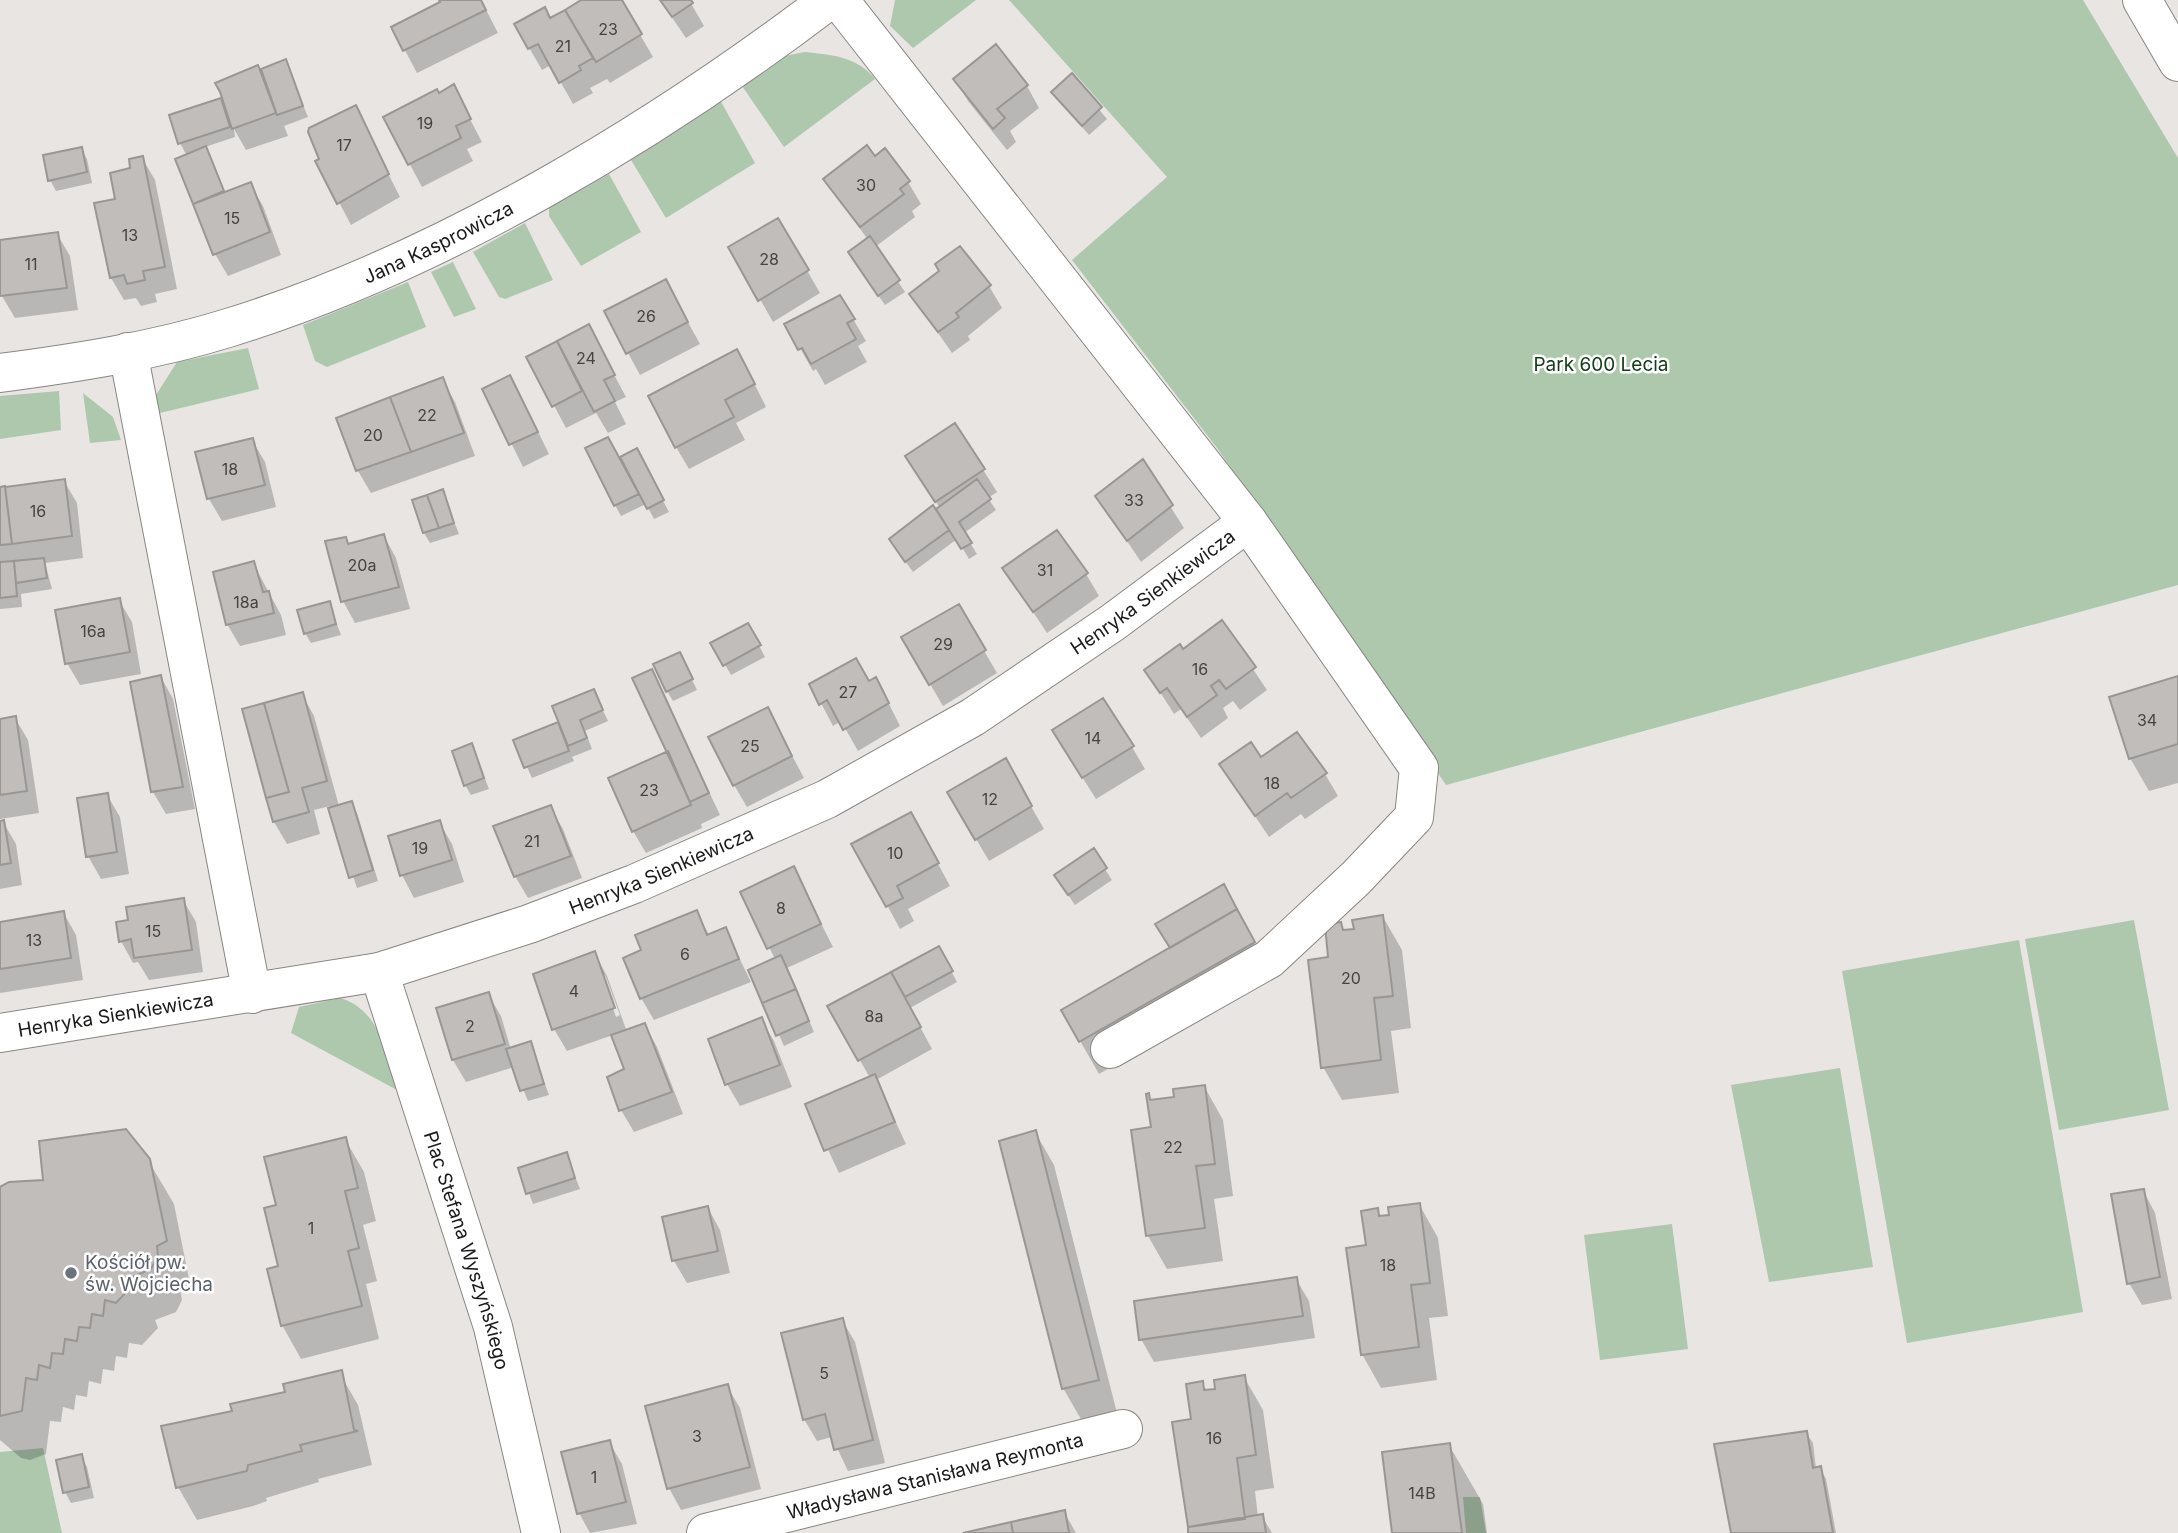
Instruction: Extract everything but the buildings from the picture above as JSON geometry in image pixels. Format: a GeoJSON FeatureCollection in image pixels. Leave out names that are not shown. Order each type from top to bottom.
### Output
{"type":"FeatureCollection","features":[{"type":"Feature","properties":{"kind":"street","name":"Jana Kasprowicza"},"geometry":{"type":"LineString","coordinates":[[0,373],[191,339],[268,315],[345,285],[461,231],[543,187],[669,111],[829,0]]}},
{"type":"Feature","properties":{"kind":"street","name":"Henryka Sienkiewicza"},"geometry":{"type":"LineString","coordinates":[[839,0],[1248,522],[1419,768],[1414,817],[1356,878],[1269,959],[1110,1049]]}},
{"type":"Feature","properties":{"kind":"street"},"geometry":{"type":"LineString","coordinates":[[2142,0],[2178,62]]}},
{"type":"Feature","properties":{"kind":"street"},"geometry":{"type":"LineString","coordinates":[[128,352],[252,994]]}},
{"type":"Feature","properties":{"kind":"street","name":"Henryka Sienkiewicza"},"geometry":{"type":"LineString","coordinates":[[0,1033],[379,972],[587,903],[698,858],[827,799],[973,716],[1112,623],[1248,522]]}},
{"type":"Feature","properties":{"kind":"street","name":"Plac Stefana Wyszyńskiego"},"geometry":{"type":"LineString","coordinates":[[379,972],[493,1327],[541,1533]]}},
{"type":"Feature","properties":{"kind":"street","name":"Władysława Stanisława Reymonta"},"geometry":{"type":"LineString","coordinates":[[706,1533],[1123,1429]]}},
{"type":"Feature","properties":{"kind":"green space"},"geometry":{"type":"Polygon","coordinates":[[[895,0],[976,0],[913,48],[890,26],[895,0]]]}},
{"type":"Feature","properties":{"kind":"green space","name":"Park 600 Lecia"},"geometry":{"type":"Polygon","coordinates":[[[1009,0],[2083,0],[2178,158],[2178,585],[1446,785],[1217,448],[1072,260],[1167,177],[1009,0]]]}},
{"type":"Feature","properties":{"kind":"green space"},"geometry":{"type":"Polygon","coordinates":[[[805,52],[852,61],[875,79],[784,147],[740,83],[784,56],[805,52]]]}},
{"type":"Feature","properties":{"kind":"green space"},"geometry":{"type":"Polygon","coordinates":[[[719,98],[755,163],[666,218],[631,160],[719,98]]]}},
{"type":"Feature","properties":{"kind":"green space"},"geometry":{"type":"Polygon","coordinates":[[[609,174],[641,232],[581,266],[549,216],[549,208],[609,174]]]}},
{"type":"Feature","properties":{"kind":"green space"},"geometry":{"type":"Polygon","coordinates":[[[525,223],[553,280],[505,299],[499,297],[473,252],[525,223]]]}},
{"type":"Feature","properties":{"kind":"green space"},"geometry":{"type":"Polygon","coordinates":[[[453,262],[476,309],[454,317],[431,272],[453,262]]]}},
{"type":"Feature","properties":{"kind":"green space"},"geometry":{"type":"Polygon","coordinates":[[[408,282],[426,327],[327,367],[315,361],[303,325],[408,282]]]}},
{"type":"Feature","properties":{"kind":"green space"},"geometry":{"type":"Polygon","coordinates":[[[248,348],[259,389],[156,414],[156,395],[177,362],[248,348]]]}},
{"type":"Feature","properties":{"kind":"green space"},"geometry":{"type":"Polygon","coordinates":[[[59,391],[61,430],[0,439],[0,396],[59,391]]]}},
{"type":"Feature","properties":{"kind":"green space"},"geometry":{"type":"Polygon","coordinates":[[[83,393],[113,417],[121,440],[90,443],[83,393]]]}},
{"type":"Feature","properties":{"kind":"green space"},"geometry":{"type":"Polygon","coordinates":[[[2134,920],[2169,1110],[2059,1130],[2025,939],[2134,920]]]}},
{"type":"Feature","properties":{"kind":"green space"},"geometry":{"type":"Polygon","coordinates":[[[2019,940],[2083,1312],[1907,1343],[1842,971],[2019,940]]]}},
{"type":"Feature","properties":{"kind":"green space"},"geometry":{"type":"Polygon","coordinates":[[[340,998],[354,1004],[373,1023],[380,1035],[397,1090],[291,1033],[299,1007],[340,998]]]}},
{"type":"Feature","properties":{"kind":"green space"},"geometry":{"type":"Polygon","coordinates":[[[1840,1068],[1873,1267],[1769,1282],[1731,1085],[1840,1068]]]}},
{"type":"Feature","properties":{"kind":"green space"},"geometry":{"type":"Polygon","coordinates":[[[1672,1224],[1688,1349],[1600,1360],[1584,1235],[1672,1224]]]}},
{"type":"Feature","properties":{"kind":"green space"},"geometry":{"type":"Polygon","coordinates":[[[43,1448],[62,1533],[0,1533],[0,1452],[43,1448]]]}},
{"type":"Feature","properties":{"kind":"green space"},"geometry":{"type":"Polygon","coordinates":[[[1463,1497],[1480,1497],[1486,1533],[1466,1533],[1463,1497]]]}},
{"type":"Feature","properties":{"kind":"place","name":"Kościół pw. św. Wojciecha"},"geometry":{"type":"Point","coordinates":[71,1273]}}]}
